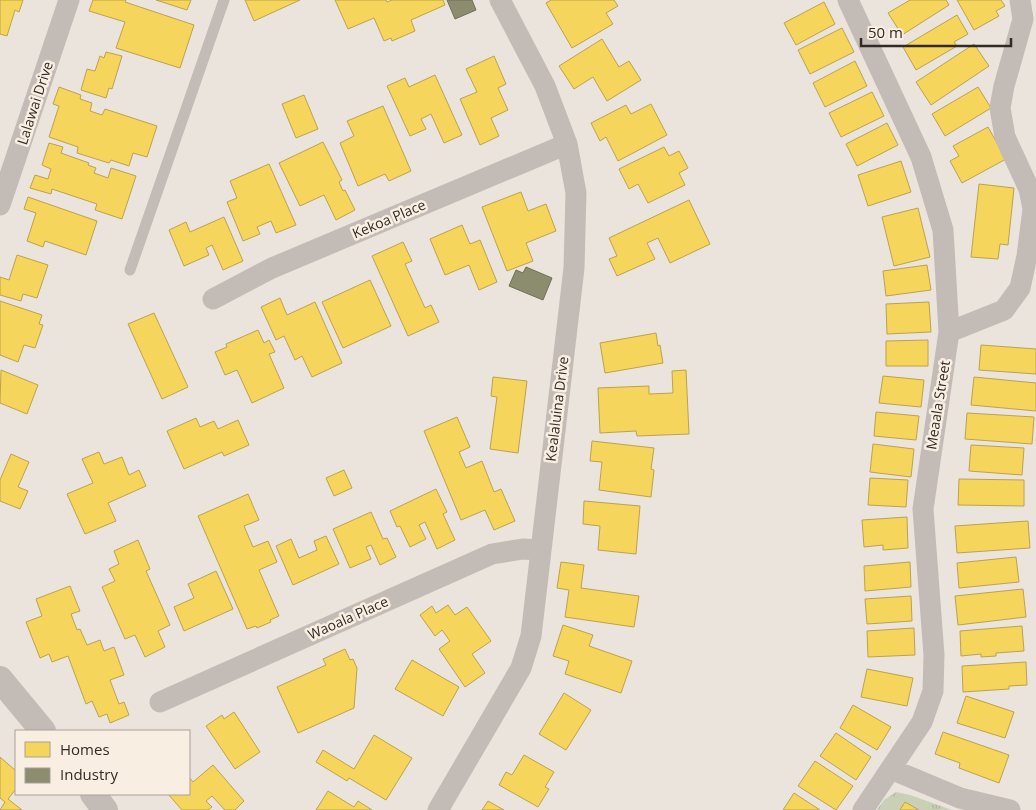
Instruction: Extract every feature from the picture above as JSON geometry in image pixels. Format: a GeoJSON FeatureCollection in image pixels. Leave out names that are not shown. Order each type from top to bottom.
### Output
{"type":"FeatureCollection","features":[{"type":"Feature","properties":{"kind":"street","name":"Lalawai Drive"},"geometry":{"type":"LineString","coordinates":[[0,205],[69,0]]}},
{"type":"Feature","properties":{"kind":"street","name":"Kealaluina Drive"},"geometry":{"type":"LineString","coordinates":[[438,810],[521,668],[532,636],[540,550],[574,268],[576,193],[567,144],[544,86],[500,0]]}},
{"type":"Feature","properties":{"kind":"street","name":"Meaala Street"},"geometry":{"type":"LineString","coordinates":[[848,0],[921,157],[943,230],[950,332],[923,509],[934,654],[933,691],[922,722],[863,810]]}},
{"type":"Feature","properties":{"kind":"street"},"geometry":{"type":"LineString","coordinates":[[950,332],[1004,310],[1020,288],[1027,256],[1033,208],[1029,189],[1005,137],[1000,108],[1004,86],[1023,18],[1020,0]]}},
{"type":"Feature","properties":{"kind":"street","name":"Kekoa Place"},"geometry":{"type":"LineString","coordinates":[[212,299],[272,268],[567,144]]}},
{"type":"Feature","properties":{"kind":"street","name":"Waoala Place"},"geometry":{"type":"LineString","coordinates":[[160,702],[492,554],[523,549],[540,550]]}},
{"type":"Feature","properties":{"kind":"street"},"geometry":{"type":"LineString","coordinates":[[0,679],[42,730]]}},
{"type":"Feature","properties":{"kind":"street"},"geometry":{"type":"LineString","coordinates":[[891,769],[960,798],[1010,810]]}},
{"type":"Feature","properties":{"kind":"street"},"geometry":{"type":"LineString","coordinates":[[94,795],[106,810]]}},
{"type":"Feature","properties":{"kind":"lane"},"geometry":{"type":"LineString","coordinates":[[130,270],[224,0]]}},
{"type":"Feature","properties":{"kind":"green space"},"geometry":{"type":"Polygon","coordinates":[[[896,792],[952,810],[877,810],[884,800],[896,792]]]}},
{"type":"Feature","properties":{"kind":"building: Homes"},"geometry":{"type":"Polygon","coordinates":[[[0,0],[23,0],[19,12],[15,10],[7,36],[0,34],[0,0]]]}},
{"type":"Feature","properties":{"kind":"building: Homes"},"geometry":{"type":"Polygon","coordinates":[[[93,0],[126,0],[125,2],[194,25],[180,68],[116,48],[125,22],[89,11],[93,0]]]}},
{"type":"Feature","properties":{"kind":"building: Homes"},"geometry":{"type":"Polygon","coordinates":[[[156,0],[191,0],[187,10],[156,0]]]}},
{"type":"Feature","properties":{"kind":"building: Homes"},"geometry":{"type":"Polygon","coordinates":[[[245,0],[300,0],[254,21],[245,0]]]}},
{"type":"Feature","properties":{"kind":"building: Homes"},"geometry":{"type":"Polygon","coordinates":[[[335,0],[386,0],[387,2],[392,0],[443,0],[445,5],[411,20],[415,31],[392,41],[391,38],[384,41],[374,18],[348,29],[335,0]]]}},
{"type":"Feature","properties":{"kind":"building: Homes"},"geometry":{"type":"Polygon","coordinates":[[[551,0],[614,0],[618,6],[606,13],[613,24],[572,48],[546,3],[551,0]]]}},
{"type":"Feature","properties":{"kind":"building: Homes"},"geometry":{"type":"Polygon","coordinates":[[[910,0],[946,0],[949,5],[902,35],[888,13],[910,0]]]}},
{"type":"Feature","properties":{"kind":"building: Homes"},"geometry":{"type":"Polygon","coordinates":[[[957,0],[1001,0],[1005,6],[996,11],[999,16],[974,30],[957,0]]]}},
{"type":"Feature","properties":{"kind":"building: Homes"},"geometry":{"type":"Polygon","coordinates":[[[824,2],[835,24],[796,45],[784,23],[824,2]]]}},
{"type":"Feature","properties":{"kind":"building: Homes"},"geometry":{"type":"Polygon","coordinates":[[[957,15],[968,34],[954,42],[957,46],[916,70],[903,47],[957,15]]]}},
{"type":"Feature","properties":{"kind":"building: Homes"},"geometry":{"type":"Polygon","coordinates":[[[842,28],[854,52],[810,74],[798,50],[842,28]]]}},
{"type":"Feature","properties":{"kind":"building: Homes"},"geometry":{"type":"Polygon","coordinates":[[[602,39],[619,67],[629,61],[641,80],[607,101],[593,77],[574,89],[559,66],[602,39]]]}},
{"type":"Feature","properties":{"kind":"building: Homes"},"geometry":{"type":"Polygon","coordinates":[[[974,44],[989,66],[931,105],[916,82],[974,44]]]}},
{"type":"Feature","properties":{"kind":"building: Homes"},"geometry":{"type":"Polygon","coordinates":[[[106,52],[122,56],[112,89],[109,88],[106,98],[81,90],[87,69],[95,71],[100,56],[104,58],[106,52]]]}},
{"type":"Feature","properties":{"kind":"building: Homes"},"geometry":{"type":"Polygon","coordinates":[[[494,56],[506,84],[498,88],[508,110],[491,118],[499,136],[480,145],[460,99],[477,92],[466,69],[494,56]]]}},
{"type":"Feature","properties":{"kind":"building: Homes"},"geometry":{"type":"Polygon","coordinates":[[[855,61],[867,86],[825,107],[813,83],[855,61]]]}},
{"type":"Feature","properties":{"kind":"building: Homes"},"geometry":{"type":"Polygon","coordinates":[[[435,75],[462,135],[444,143],[431,114],[421,119],[426,129],[410,136],[387,86],[405,78],[409,87],[435,75]]]}},
{"type":"Feature","properties":{"kind":"building: Homes"},"geometry":{"type":"Polygon","coordinates":[[[59,87],[81,95],[80,99],[92,103],[90,111],[102,115],[105,109],[157,126],[147,157],[133,153],[129,166],[111,160],[109,163],[77,153],[78,147],[49,137],[59,106],[53,104],[59,87]]]}},
{"type":"Feature","properties":{"kind":"building: Homes"},"geometry":{"type":"Polygon","coordinates":[[[978,87],[991,108],[945,136],[932,114],[978,87]]]}},
{"type":"Feature","properties":{"kind":"building: Homes"},"geometry":{"type":"Polygon","coordinates":[[[872,92],[884,116],[841,137],[829,113],[872,92]]]}},
{"type":"Feature","properties":{"kind":"building: Homes"},"geometry":{"type":"Polygon","coordinates":[[[304,95],[318,129],[296,138],[282,104],[304,95]]]}},
{"type":"Feature","properties":{"kind":"building: Homes"},"geometry":{"type":"Polygon","coordinates":[[[651,104],[667,135],[618,161],[606,137],[600,141],[591,123],[626,105],[631,114],[651,104]]]}},
{"type":"Feature","properties":{"kind":"building: Homes"},"geometry":{"type":"Polygon","coordinates":[[[383,106],[411,171],[389,181],[385,174],[358,186],[340,143],[354,136],[347,121],[383,106]]]}},
{"type":"Feature","properties":{"kind":"building: Homes"},"geometry":{"type":"Polygon","coordinates":[[[887,123],[898,145],[857,166],[846,144],[887,123]]]}},
{"type":"Feature","properties":{"kind":"building: Homes"},"geometry":{"type":"Polygon","coordinates":[[[988,127],[1006,159],[962,183],[950,161],[959,156],[953,146],[988,127]]]}},
{"type":"Feature","properties":{"kind":"building: Homes"},"geometry":{"type":"Polygon","coordinates":[[[323,142],[342,180],[339,182],[343,191],[345,190],[355,210],[336,220],[324,195],[300,206],[279,163],[323,142]]]}},
{"type":"Feature","properties":{"kind":"building: Homes"},"geometry":{"type":"Polygon","coordinates":[[[49,143],[63,147],[61,153],[89,163],[88,165],[96,168],[94,173],[108,178],[111,168],[136,176],[122,219],[95,210],[97,204],[52,189],[51,194],[30,188],[35,175],[48,179],[51,169],[42,165],[49,143]]]}},
{"type":"Feature","properties":{"kind":"building: Homes"},"geometry":{"type":"Polygon","coordinates":[[[664,147],[669,156],[679,151],[688,168],[679,173],[685,185],[648,203],[638,184],[629,189],[619,169],[664,147]]]}},
{"type":"Feature","properties":{"kind":"building: Homes"},"geometry":{"type":"Polygon","coordinates":[[[901,161],[911,192],[868,206],[858,175],[901,161]]]}},
{"type":"Feature","properties":{"kind":"building: Homes"},"geometry":{"type":"Polygon","coordinates":[[[269,164],[296,225],[276,233],[271,221],[257,227],[260,234],[243,241],[227,202],[237,198],[230,181],[269,164]]]}},
{"type":"Feature","properties":{"kind":"building: Homes"},"geometry":{"type":"Polygon","coordinates":[[[979,184],[1014,188],[1008,245],[1000,244],[998,259],[971,257],[979,184]]]}},
{"type":"Feature","properties":{"kind":"building: Homes"},"geometry":{"type":"Polygon","coordinates":[[[521,192],[528,211],[546,204],[556,231],[526,243],[533,261],[507,271],[482,207],[521,192]]]}},
{"type":"Feature","properties":{"kind":"building: Homes"},"geometry":{"type":"Polygon","coordinates":[[[28,197],[97,221],[86,255],[45,241],[43,247],[27,241],[36,213],[24,209],[28,197]]]}},
{"type":"Feature","properties":{"kind":"building: Homes"},"geometry":{"type":"Polygon","coordinates":[[[689,200],[710,244],[670,263],[658,238],[647,243],[655,259],[617,276],[609,259],[617,256],[609,238],[689,200]]]}},
{"type":"Feature","properties":{"kind":"building: Homes"},"geometry":{"type":"Polygon","coordinates":[[[918,208],[930,257],[894,266],[882,217],[918,208]]]}},
{"type":"Feature","properties":{"kind":"building: Homes"},"geometry":{"type":"Polygon","coordinates":[[[224,217],[243,261],[223,270],[212,245],[206,248],[209,255],[184,266],[169,230],[186,222],[190,232],[224,217]]]}},
{"type":"Feature","properties":{"kind":"building: Homes"},"geometry":{"type":"Polygon","coordinates":[[[462,225],[470,244],[480,240],[497,282],[479,290],[469,265],[445,275],[430,239],[462,225]]]}},
{"type":"Feature","properties":{"kind":"building: Homes"},"geometry":{"type":"Polygon","coordinates":[[[403,242],[412,261],[405,264],[425,308],[431,305],[439,322],[408,336],[372,256],[403,242]]]}},
{"type":"Feature","properties":{"kind":"building: Homes"},"geometry":{"type":"Polygon","coordinates":[[[17,255],[48,265],[37,298],[23,294],[21,301],[0,295],[0,277],[9,280],[17,255]]]}},
{"type":"Feature","properties":{"kind":"building: Homes"},"geometry":{"type":"Polygon","coordinates":[[[927,265],[931,290],[886,296],[883,271],[927,265]]]}},
{"type":"Feature","properties":{"kind":"building: Homes"},"geometry":{"type":"Polygon","coordinates":[[[370,280],[391,326],[343,348],[322,302],[370,280]]]}},
{"type":"Feature","properties":{"kind":"building: Homes"},"geometry":{"type":"Polygon","coordinates":[[[280,298],[287,315],[315,302],[342,363],[312,377],[302,356],[295,360],[284,336],[276,340],[261,307],[280,298]]]}},
{"type":"Feature","properties":{"kind":"building: Homes"},"geometry":{"type":"Polygon","coordinates":[[[0,301],[42,315],[39,324],[43,325],[35,348],[24,345],[18,362],[0,355],[0,301]]]}},
{"type":"Feature","properties":{"kind":"building: Homes"},"geometry":{"type":"Polygon","coordinates":[[[929,302],[931,332],[887,334],[886,304],[929,302]]]}},
{"type":"Feature","properties":{"kind":"building: Homes"},"geometry":{"type":"Polygon","coordinates":[[[154,313],[188,387],[162,399],[128,324],[154,313]]]}},
{"type":"Feature","properties":{"kind":"building: Homes"},"geometry":{"type":"Polygon","coordinates":[[[258,330],[264,343],[269,340],[275,352],[269,354],[284,388],[252,403],[237,370],[225,375],[215,352],[227,347],[226,344],[258,330]]]}},
{"type":"Feature","properties":{"kind":"building: Homes"},"geometry":{"type":"Polygon","coordinates":[[[656,333],[663,363],[605,373],[600,343],[656,333]]]}},
{"type":"Feature","properties":{"kind":"building: Homes"},"geometry":{"type":"Polygon","coordinates":[[[928,340],[928,366],[886,366],[886,341],[928,340]]]}},
{"type":"Feature","properties":{"kind":"building: Homes"},"geometry":{"type":"Polygon","coordinates":[[[981,345],[1036,349],[1036,374],[979,370],[981,345]]]}},
{"type":"Feature","properties":{"kind":"building: Homes"},"geometry":{"type":"Polygon","coordinates":[[[1,370],[38,385],[27,414],[0,403],[1,370]]]}},
{"type":"Feature","properties":{"kind":"building: Homes"},"geometry":{"type":"Polygon","coordinates":[[[686,370],[689,434],[637,436],[636,431],[600,433],[598,388],[649,386],[649,394],[673,393],[672,371],[686,370]]]}},
{"type":"Feature","properties":{"kind":"building: Homes"},"geometry":{"type":"Polygon","coordinates":[[[883,376],[924,380],[921,407],[879,403],[883,376]]]}},
{"type":"Feature","properties":{"kind":"building: Homes"},"geometry":{"type":"Polygon","coordinates":[[[493,377],[527,381],[518,453],[490,449],[497,397],[491,396],[493,377]]]}},
{"type":"Feature","properties":{"kind":"building: Homes"},"geometry":{"type":"Polygon","coordinates":[[[974,377],[1036,383],[1036,411],[971,405],[974,377]]]}},
{"type":"Feature","properties":{"kind":"building: Homes"},"geometry":{"type":"Polygon","coordinates":[[[876,412],[919,416],[916,440],[874,436],[876,412]]]}},
{"type":"Feature","properties":{"kind":"building: Homes"},"geometry":{"type":"Polygon","coordinates":[[[967,413],[1034,417],[1032,444],[965,439],[967,413]]]}},
{"type":"Feature","properties":{"kind":"building: Homes"},"geometry":{"type":"Polygon","coordinates":[[[457,417],[470,447],[459,452],[466,468],[482,461],[494,492],[501,489],[515,521],[494,530],[485,510],[461,520],[424,431],[457,417]]]}},
{"type":"Feature","properties":{"kind":"building: Homes"},"geometry":{"type":"Polygon","coordinates":[[[196,418],[200,427],[214,421],[218,429],[238,420],[249,445],[224,456],[222,452],[184,469],[167,431],[196,418]]]}},
{"type":"Feature","properties":{"kind":"building: Homes"},"geometry":{"type":"Polygon","coordinates":[[[592,441],[654,448],[651,469],[654,470],[651,497],[599,490],[602,462],[590,461],[592,441]]]}},
{"type":"Feature","properties":{"kind":"building: Homes"},"geometry":{"type":"Polygon","coordinates":[[[873,444],[914,449],[911,477],[870,472],[873,444]]]}},
{"type":"Feature","properties":{"kind":"building: Homes"},"geometry":{"type":"Polygon","coordinates":[[[971,445],[1024,448],[1022,475],[969,471],[971,445]]]}},
{"type":"Feature","properties":{"kind":"building: Homes"},"geometry":{"type":"Polygon","coordinates":[[[99,452],[104,464],[122,457],[129,475],[139,470],[146,486],[108,503],[116,521],[85,534],[67,494],[93,483],[82,459],[99,452]]]}},
{"type":"Feature","properties":{"kind":"building: Homes"},"geometry":{"type":"Polygon","coordinates":[[[11,454],[29,462],[18,487],[28,491],[20,509],[0,501],[0,480],[11,454]]]}},
{"type":"Feature","properties":{"kind":"building: Homes"},"geometry":{"type":"Polygon","coordinates":[[[344,470],[352,488],[334,496],[326,478],[344,470]]]}},
{"type":"Feature","properties":{"kind":"building: Homes"},"geometry":{"type":"Polygon","coordinates":[[[870,478],[908,480],[906,507],[868,505],[870,478]]]}},
{"type":"Feature","properties":{"kind":"building: Homes"},"geometry":{"type":"Polygon","coordinates":[[[959,479],[1024,480],[1024,506],[958,505],[959,479]]]}},
{"type":"Feature","properties":{"kind":"building: Homes"},"geometry":{"type":"Polygon","coordinates":[[[436,489],[447,512],[443,514],[455,540],[437,549],[425,522],[419,525],[426,539],[410,547],[400,526],[397,527],[390,511],[436,489]]]}},
{"type":"Feature","properties":{"kind":"building: Homes"},"geometry":{"type":"Polygon","coordinates":[[[248,494],[259,520],[244,526],[253,547],[268,541],[277,562],[259,570],[279,616],[257,628],[256,626],[247,629],[198,516],[248,494]]]}},
{"type":"Feature","properties":{"kind":"building: Homes"},"geometry":{"type":"Polygon","coordinates":[[[584,501],[640,506],[636,554],[598,550],[600,526],[583,524],[584,501]]]}},
{"type":"Feature","properties":{"kind":"building: Homes"},"geometry":{"type":"Polygon","coordinates":[[[371,512],[383,539],[387,538],[396,557],[380,565],[371,545],[366,547],[371,559],[350,568],[333,529],[371,512]]]}},
{"type":"Feature","properties":{"kind":"building: Homes"},"geometry":{"type":"Polygon","coordinates":[[[907,517],[908,548],[883,550],[883,545],[864,547],[862,520],[907,517]]]}},
{"type":"Feature","properties":{"kind":"building: Homes"},"geometry":{"type":"Polygon","coordinates":[[[1028,521],[1030,548],[957,553],[955,526],[1028,521]]]}},
{"type":"Feature","properties":{"kind":"building: Homes"},"geometry":{"type":"Polygon","coordinates":[[[326,536],[339,564],[293,585],[276,546],[291,539],[299,558],[317,550],[314,541],[326,536]]]}},
{"type":"Feature","properties":{"kind":"building: Homes"},"geometry":{"type":"Polygon","coordinates":[[[138,540],[150,569],[146,571],[170,625],[158,631],[165,647],[145,657],[135,635],[125,639],[102,587],[115,581],[109,569],[119,564],[114,551],[138,540]]]}},
{"type":"Feature","properties":{"kind":"building: Homes"},"geometry":{"type":"Polygon","coordinates":[[[1016,557],[1019,582],[959,588],[957,563],[1016,557]]]}},
{"type":"Feature","properties":{"kind":"building: Homes"},"geometry":{"type":"Polygon","coordinates":[[[561,562],[584,565],[581,588],[639,596],[634,627],[565,617],[569,590],[557,588],[561,562]]]}},
{"type":"Feature","properties":{"kind":"building: Homes"},"geometry":{"type":"Polygon","coordinates":[[[910,562],[911,587],[865,591],[864,566],[910,562]]]}},
{"type":"Feature","properties":{"kind":"building: Homes"},"geometry":{"type":"Polygon","coordinates":[[[216,571],[233,609],[184,631],[174,607],[194,598],[188,584],[216,571]]]}},
{"type":"Feature","properties":{"kind":"building: Homes"},"geometry":{"type":"Polygon","coordinates":[[[70,586],[80,611],[71,614],[77,630],[80,629],[87,645],[100,640],[104,651],[114,647],[124,675],[110,680],[119,704],[124,702],[129,715],[110,723],[107,714],[99,717],[92,701],[86,704],[68,656],[52,662],[49,654],[40,658],[26,622],[42,616],[36,599],[70,586]]]}},
{"type":"Feature","properties":{"kind":"building: Homes"},"geometry":{"type":"Polygon","coordinates":[[[1023,589],[1026,617],[958,625],[955,596],[1023,589]]]}},
{"type":"Feature","properties":{"kind":"building: Homes"},"geometry":{"type":"Polygon","coordinates":[[[911,596],[912,621],[867,624],[865,599],[911,596]]]}},
{"type":"Feature","properties":{"kind":"building: Homes"},"geometry":{"type":"Polygon","coordinates":[[[448,605],[455,615],[467,607],[491,641],[472,654],[485,673],[465,687],[439,649],[450,641],[442,630],[435,636],[420,615],[432,606],[436,613],[448,605]]]}},
{"type":"Feature","properties":{"kind":"building: Homes"},"geometry":{"type":"Polygon","coordinates":[[[563,625],[593,635],[589,646],[632,661],[621,693],[565,674],[569,661],[553,656],[563,625]]]}},
{"type":"Feature","properties":{"kind":"building: Homes"},"geometry":{"type":"Polygon","coordinates":[[[1022,626],[1024,651],[996,653],[996,656],[981,657],[981,654],[961,656],[960,631],[1022,626]]]}},
{"type":"Feature","properties":{"kind":"building: Homes"},"geometry":{"type":"Polygon","coordinates":[[[914,628],[915,655],[868,657],[867,631],[914,628]]]}},
{"type":"Feature","properties":{"kind":"building: Homes"},"geometry":{"type":"Polygon","coordinates":[[[345,649],[350,660],[353,659],[357,668],[354,708],[298,733],[277,687],[326,665],[323,659],[345,649]]]}},
{"type":"Feature","properties":{"kind":"building: Homes"},"geometry":{"type":"Polygon","coordinates":[[[412,660],[459,687],[443,716],[395,689],[412,660]]]}},
{"type":"Feature","properties":{"kind":"building: Homes"},"geometry":{"type":"Polygon","coordinates":[[[1026,662],[1027,685],[1009,686],[1009,689],[963,692],[962,666],[1026,662]]]}},
{"type":"Feature","properties":{"kind":"building: Homes"},"geometry":{"type":"Polygon","coordinates":[[[867,669],[913,678],[907,706],[861,697],[867,669]]]}},
{"type":"Feature","properties":{"kind":"building: Homes"},"geometry":{"type":"Polygon","coordinates":[[[564,693],[591,710],[566,750],[539,734],[564,693]]]}},
{"type":"Feature","properties":{"kind":"building: Homes"},"geometry":{"type":"Polygon","coordinates":[[[966,696],[1014,712],[1005,738],[957,723],[966,696]]]}},
{"type":"Feature","properties":{"kind":"building: Homes"},"geometry":{"type":"Polygon","coordinates":[[[853,705],[891,727],[877,750],[840,728],[853,705]]]}},
{"type":"Feature","properties":{"kind":"building: Homes"},"geometry":{"type":"Polygon","coordinates":[[[234,712],[260,752],[235,769],[206,726],[222,715],[224,719],[234,712]]]}},
{"type":"Feature","properties":{"kind":"building: Homes"},"geometry":{"type":"Polygon","coordinates":[[[943,732],[1009,755],[999,783],[959,768],[960,763],[935,754],[943,732]]]}},
{"type":"Feature","properties":{"kind":"building: Homes"},"geometry":{"type":"Polygon","coordinates":[[[836,733],[871,757],[856,780],[820,756],[836,733]]]}},
{"type":"Feature","properties":{"kind":"building: Homes"},"geometry":{"type":"Polygon","coordinates":[[[374,735],[412,758],[386,800],[349,778],[347,781],[316,762],[323,750],[354,769],[374,735]]]}},
{"type":"Feature","properties":{"kind":"building: Homes"},"geometry":{"type":"Polygon","coordinates":[[[524,755],[554,772],[545,787],[549,789],[538,807],[499,785],[506,772],[512,775],[524,755]]]}},
{"type":"Feature","properties":{"kind":"building: Homes"},"geometry":{"type":"Polygon","coordinates":[[[0,757],[15,770],[15,790],[8,799],[22,810],[0,810],[5,802],[0,798],[0,757]]]}},
{"type":"Feature","properties":{"kind":"building: Homes"},"geometry":{"type":"Polygon","coordinates":[[[815,761],[853,786],[836,810],[798,786],[815,761]]]}},
{"type":"Feature","properties":{"kind":"building: Homes"},"geometry":{"type":"Polygon","coordinates":[[[213,765],[244,801],[235,810],[225,810],[212,796],[206,801],[212,807],[208,810],[182,810],[169,795],[190,795],[190,778],[193,782],[213,765]]]}},
{"type":"Feature","properties":{"kind":"building: Homes"},"geometry":{"type":"Polygon","coordinates":[[[328,791],[354,807],[358,801],[372,810],[316,810],[328,791]]]}},
{"type":"Feature","properties":{"kind":"building: Homes"},"geometry":{"type":"Polygon","coordinates":[[[794,793],[820,810],[783,810],[794,793]]]}},
{"type":"Feature","properties":{"kind":"building: Homes"},"geometry":{"type":"Polygon","coordinates":[[[488,801],[504,810],[482,810],[488,801]]]}},
{"type":"Feature","properties":{"kind":"building: Homes"},"geometry":{"type":"Polygon","coordinates":[[[905,802],[919,810],[900,810],[905,802]]]}},
{"type":"Feature","properties":{"kind":"building: Industry"},"geometry":{"type":"Polygon","coordinates":[[[447,0],[472,0],[476,10],[455,19],[447,0]]]}},
{"type":"Feature","properties":{"kind":"building: Industry"},"geometry":{"type":"Polygon","coordinates":[[[526,267],[552,278],[543,300],[509,286],[516,270],[523,273],[526,267]]]}}]}
